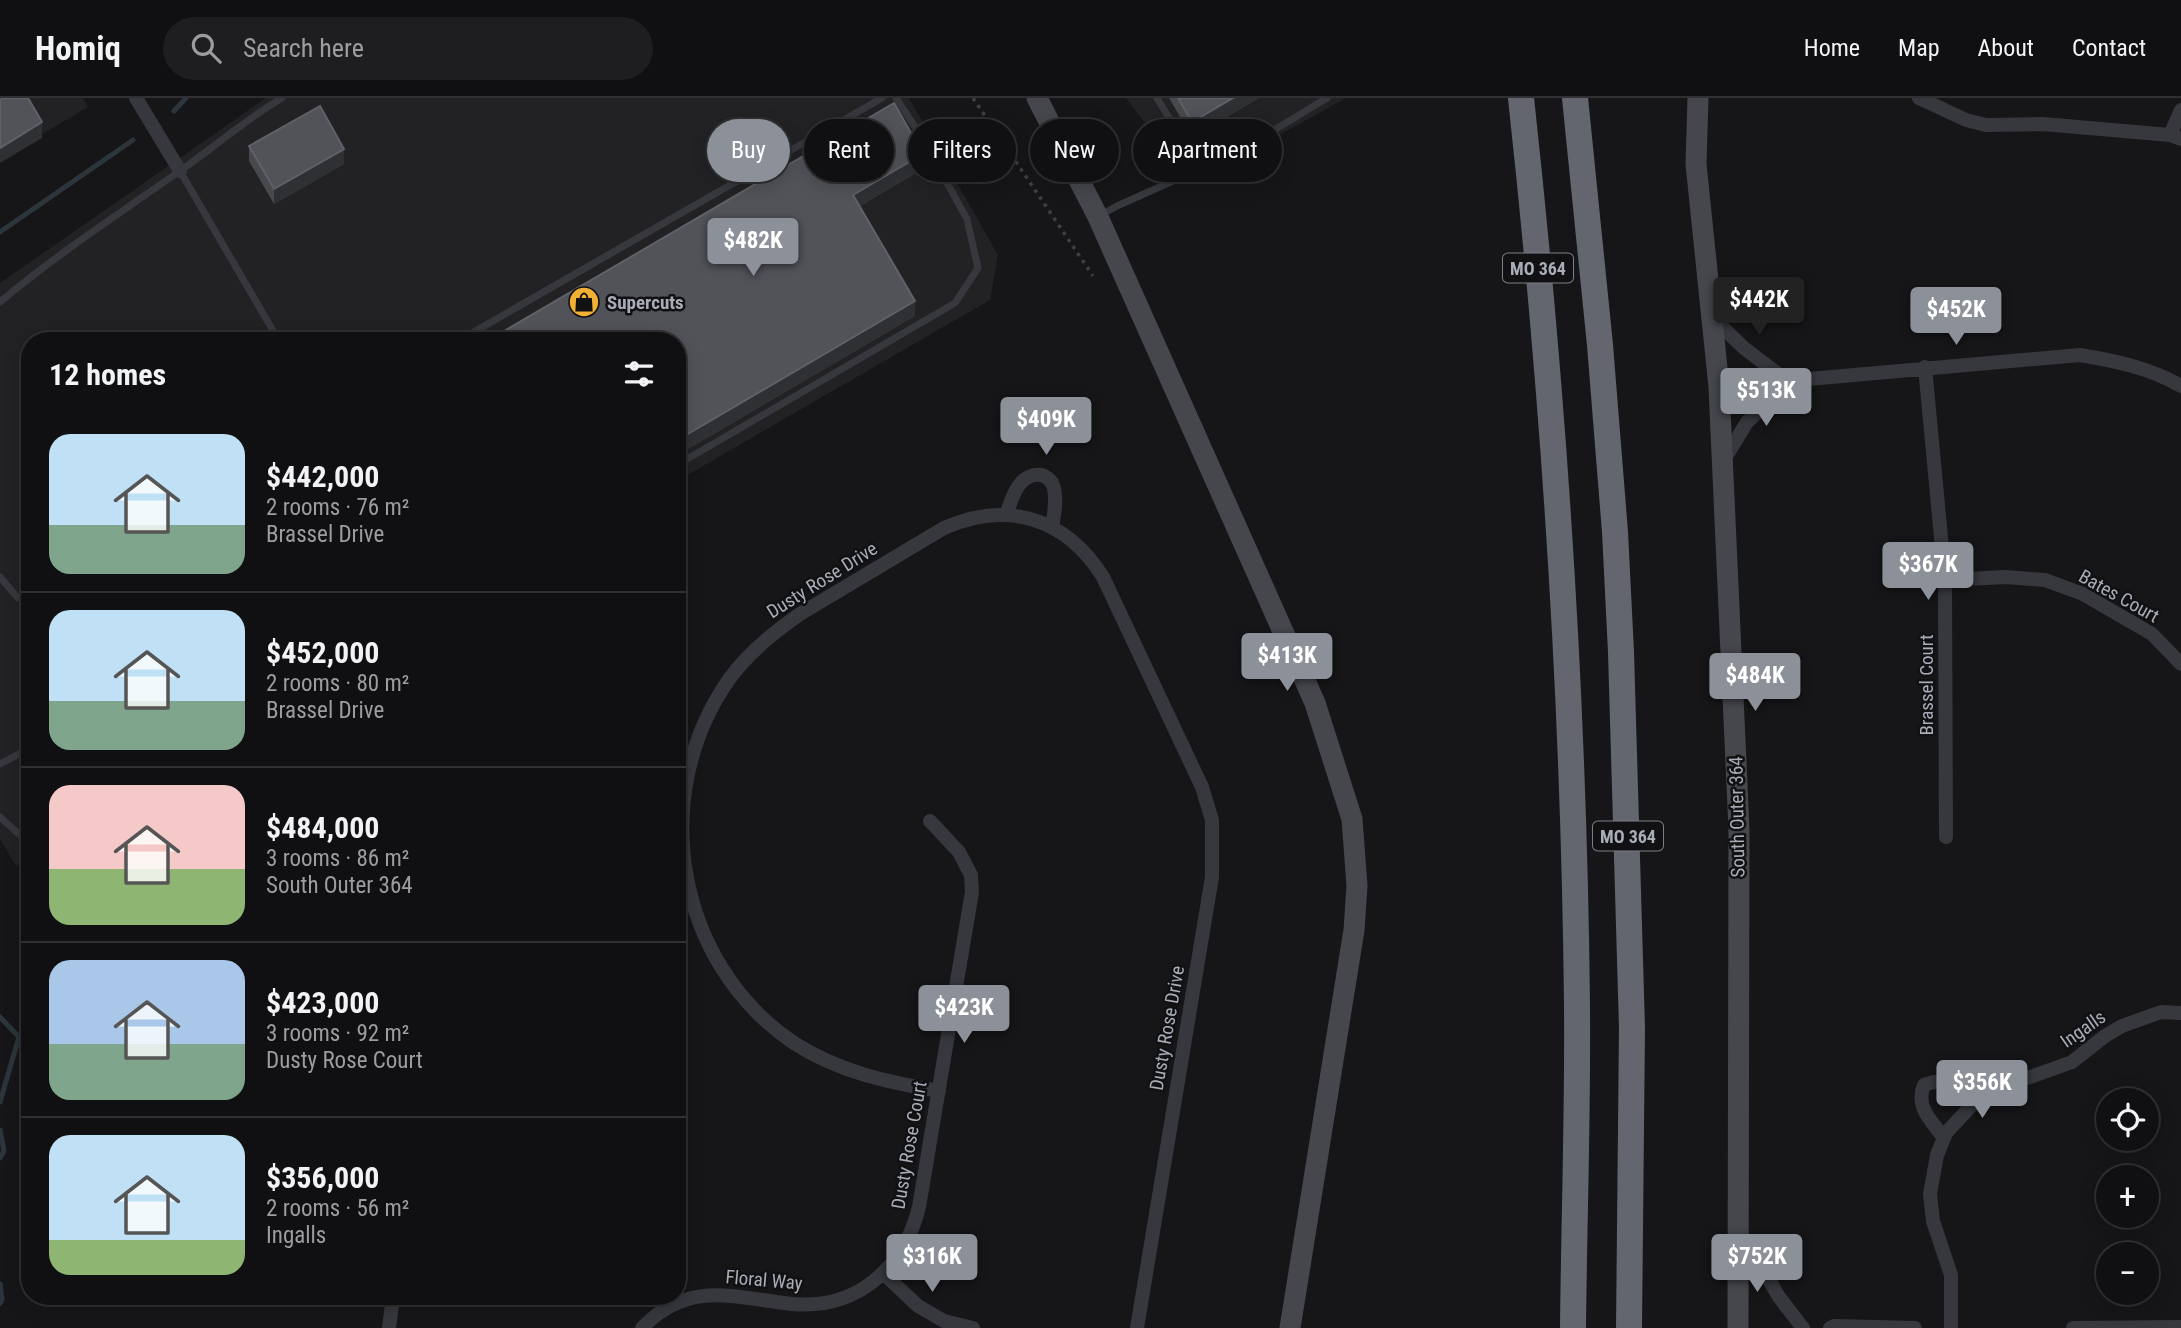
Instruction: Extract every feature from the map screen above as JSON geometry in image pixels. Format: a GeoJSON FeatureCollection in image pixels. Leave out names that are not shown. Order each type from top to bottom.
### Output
{"type":"FeatureCollection","features":[{"type":"Feature","properties":{"kind":"highway","name":"MO 364"},"geometry":{"type":"LineString","coordinates":[[1521,98],[1552,438],[1569,735],[1577,1006],[1573,1328]]}},
{"type":"Feature","properties":{"kind":"highway","name":"MO 364"},"geometry":{"type":"LineString","coordinates":[[1575,98],[1600,345],[1621,652],[1632,1028],[1629,1328]]}},
{"type":"Feature","properties":{"kind":"main road"},"geometry":{"type":"LineString","coordinates":[[1037,98],[1098,217],[1315,704],[1352,819],[1357,886],[1354,930],[1290,1328]]}},
{"type":"Feature","properties":{"kind":"main road","name":"South Outer 364"},"geometry":{"type":"LineString","coordinates":[[1698,98],[1696,164],[1719,387],[1739,829],[1738,1328]]}},
{"type":"Feature","properties":{"kind":"street"},"geometry":{"type":"LineString","coordinates":[[136,98],[180,171]]}},
{"type":"Feature","properties":{"kind":"street"},"geometry":{"type":"LineString","coordinates":[[1919,98],[1966,120],[1986,125],[2043,124],[2176,137],[2181,110]]}},
{"type":"Feature","properties":{"kind":"street"},"geometry":{"type":"LineString","coordinates":[[1712,317],[1744,348],[1786,380]]}},
{"type":"Feature","properties":{"kind":"street"},"geometry":{"type":"LineString","coordinates":[[1719,387],[2080,355],[2118,361],[2160,374],[2181,386]]}},
{"type":"Feature","properties":{"kind":"street","name":"Brassel Court"},"geometry":{"type":"LineString","coordinates":[[1925,367],[1945,580],[1946,837]]}},
{"type":"Feature","properties":{"kind":"street"},"geometry":{"type":"LineString","coordinates":[[1723,463],[1747,422],[1772,399],[1786,380]]}},
{"type":"Feature","properties":{"kind":"street"},"geometry":{"type":"LineString","coordinates":[[1006,515],[1020,484],[1034,474],[1041,474],[1049,478],[1054,488],[1052,527]]}},
{"type":"Feature","properties":{"kind":"street","name":"Dusty Rose Drive"},"geometry":{"type":"LineString","coordinates":[[686,782],[696,743],[716,700],[742,663],[778,629],[800,614],[944,528],[967,518],[992,514],[1019,516],[1052,527],[1077,543],[1091,558],[1103,577],[1202,787],[1212,820],[1212,877],[1137,1328]]}},
{"type":"Feature","properties":{"kind":"street","name":"Bates Court"},"geometry":{"type":"LineString","coordinates":[[1945,580],[2006,577],[2045,580],[2083,594],[2152,634],[2181,664]]}},
{"type":"Feature","properties":{"kind":"street","name":"Dusty Rose Court"},"geometry":{"type":"LineString","coordinates":[[884,1273],[902,1251],[913,1230],[972,892],[971,875],[959,852],[930,821]]}},
{"type":"Feature","properties":{"kind":"street","name":"Dusty Rose Drive"},"geometry":{"type":"LineString","coordinates":[[686,876],[695,915],[720,966],[752,1008],[793,1042],[837,1066],[885,1082],[939,1091]]}},
{"type":"Feature","properties":{"kind":"street","name":"Ingalls"},"geometry":{"type":"LineString","coordinates":[[1951,1328],[1951,1275],[1933,1221],[1930,1194],[1937,1155],[1946,1133],[1972,1105],[2019,1081],[2072,1062],[2105,1035],[2122,1026],[2161,1012],[2181,1013]]}},
{"type":"Feature","properties":{"kind":"street"},"geometry":{"type":"LineString","coordinates":[[1944,1138],[1921,1105],[1919,1096],[1924,1085],[1937,1080],[1954,1084],[1972,1105]]}},
{"type":"Feature","properties":{"kind":"street"},"geometry":{"type":"LineString","coordinates":[[1738,1240],[1764,1271],[1779,1297],[1803,1328]]}},
{"type":"Feature","properties":{"kind":"street"},"geometry":{"type":"LineString","coordinates":[[884,1273],[918,1306],[944,1321],[973,1328]]}},
{"type":"Feature","properties":{"kind":"street","name":"Floral Way"},"geometry":{"type":"LineString","coordinates":[[686,1300],[723,1294],[794,1304],[824,1303],[850,1296],[873,1284],[884,1273]]}},
{"type":"Feature","properties":{"kind":"street"},"geometry":{"type":"LineString","coordinates":[[389,1328],[392,1305]]}},
{"type":"Feature","properties":{"kind":"street","name":"Floral Way"},"geometry":{"type":"LineString","coordinates":[[642,1328],[674,1305]]}},
{"type":"Feature","properties":{"kind":"street"},"geometry":{"type":"LineString","coordinates":[[2073,1328],[2181,1327]]}},
{"type":"Feature","properties":{"kind":"street"},"geometry":{"type":"LineString","coordinates":[[1830,1328],[1914,1328]]}},
{"type":"Feature","properties":{"kind":"lane"},"geometry":{"type":"LineString","coordinates":[[0,302],[69,247],[180,171],[250,116],[282,98]]}},
{"type":"Feature","properties":{"kind":"lane"},"geometry":{"type":"LineString","coordinates":[[474,332],[882,98]]}},
{"type":"Feature","properties":{"kind":"lane"},"geometry":{"type":"LineString","coordinates":[[686,461],[955,303],[978,268],[967,219],[921,136],[896,98]]}},
{"type":"Feature","properties":{"kind":"lane"},"geometry":{"type":"LineString","coordinates":[[1157,98],[1170,119]]}},
{"type":"Feature","properties":{"kind":"lane"},"geometry":{"type":"LineString","coordinates":[[1282,125],[1327,98]]}},
{"type":"Feature","properties":{"kind":"lane"},"geometry":{"type":"LineString","coordinates":[[180,171],[274,332]]}},
{"type":"Feature","properties":{"kind":"lane"},"geometry":{"type":"LineString","coordinates":[[1098,217],[1171,182]]}},
{"type":"Feature","properties":{"kind":"lane"},"geometry":{"type":"LineString","coordinates":[[0,577],[18,598],[21,596]]}},
{"type":"Feature","properties":{"kind":"lane"},"geometry":{"type":"LineString","coordinates":[[0,765],[21,753]]}},
{"type":"Feature","properties":{"kind":"lane"},"geometry":{"type":"LineString","coordinates":[[0,817],[21,835]]}},
{"type":"Feature","properties":{"kind":"path"},"geometry":{"type":"LineString","coordinates":[[973,98],[1093,276]]}},
{"type":"Feature","properties":{"kind":"shaded area"},"geometry":{"type":"Polygon","coordinates":[[[0,98],[83,98],[88,107],[0,159],[0,98]]]}},
{"type":"Feature","properties":{"kind":"shaded area"},"geometry":{"type":"Polygon","coordinates":[[[266,98],[909,98],[921,119],[908,119],[908,182],[957,182],[998,255],[990,300],[686,476],[686,332],[21,332],[21,863],[16,866],[0,839],[0,283],[266,98]]]}},
{"type":"Feature","properties":{"kind":"shaded area"},"geometry":{"type":"Polygon","coordinates":[[[1126,98],[1346,98],[1282,134],[1282,119],[1142,119],[1126,98]]]}},
{"type":"Feature","properties":{"kind":"building"},"geometry":{"type":"Polygon","coordinates":[[[28,98],[42,122],[0,148],[0,100],[28,98]]]}},
{"type":"Feature","properties":{"kind":"building"},"geometry":{"type":"Polygon","coordinates":[[[1178,98],[1233,98],[1197,119],[1190,119],[1178,98]]]}},
{"type":"Feature","properties":{"kind":"building"},"geometry":{"type":"Polygon","coordinates":[[[894,103],[908,128],[908,163],[894,171],[894,119],[867,119],[894,103]]]}},
{"type":"Feature","properties":{"kind":"building"},"geometry":{"type":"Polygon","coordinates":[[[320,106],[344,149],[274,189],[249,146],[320,106]]]}},
{"type":"Feature","properties":{"kind":"building"},"geometry":{"type":"Polygon","coordinates":[[[804,156],[804,182],[875,182],[853,195],[915,301],[686,435],[686,332],[502,332],[759,182],[790,182],[790,164],[804,156]]]}},
{"type":"Feature","properties":{"kind":"waterway"},"geometry":{"type":"LineString","coordinates":[[174,111],[186,98]]}},
{"type":"Feature","properties":{"kind":"waterway"},"geometry":{"type":"LineString","coordinates":[[0,232],[133,140]]}},
{"type":"Feature","properties":{"kind":"waterway"},"geometry":{"type":"LineString","coordinates":[[0,1017],[19,1037],[0,1102]]}},
{"type":"Feature","properties":{"kind":"waterway"},"geometry":{"type":"LineString","coordinates":[[0,1130],[4,1151],[0,1158]]}},
{"type":"Feature","properties":{"kind":"waterway"},"geometry":{"type":"LineString","coordinates":[[0,1284],[0,1303]]}},
{"type":"Feature","properties":{"kind":"place","name":"Supercuts"},"geometry":{"type":"Point","coordinates":[584,302]}}]}
